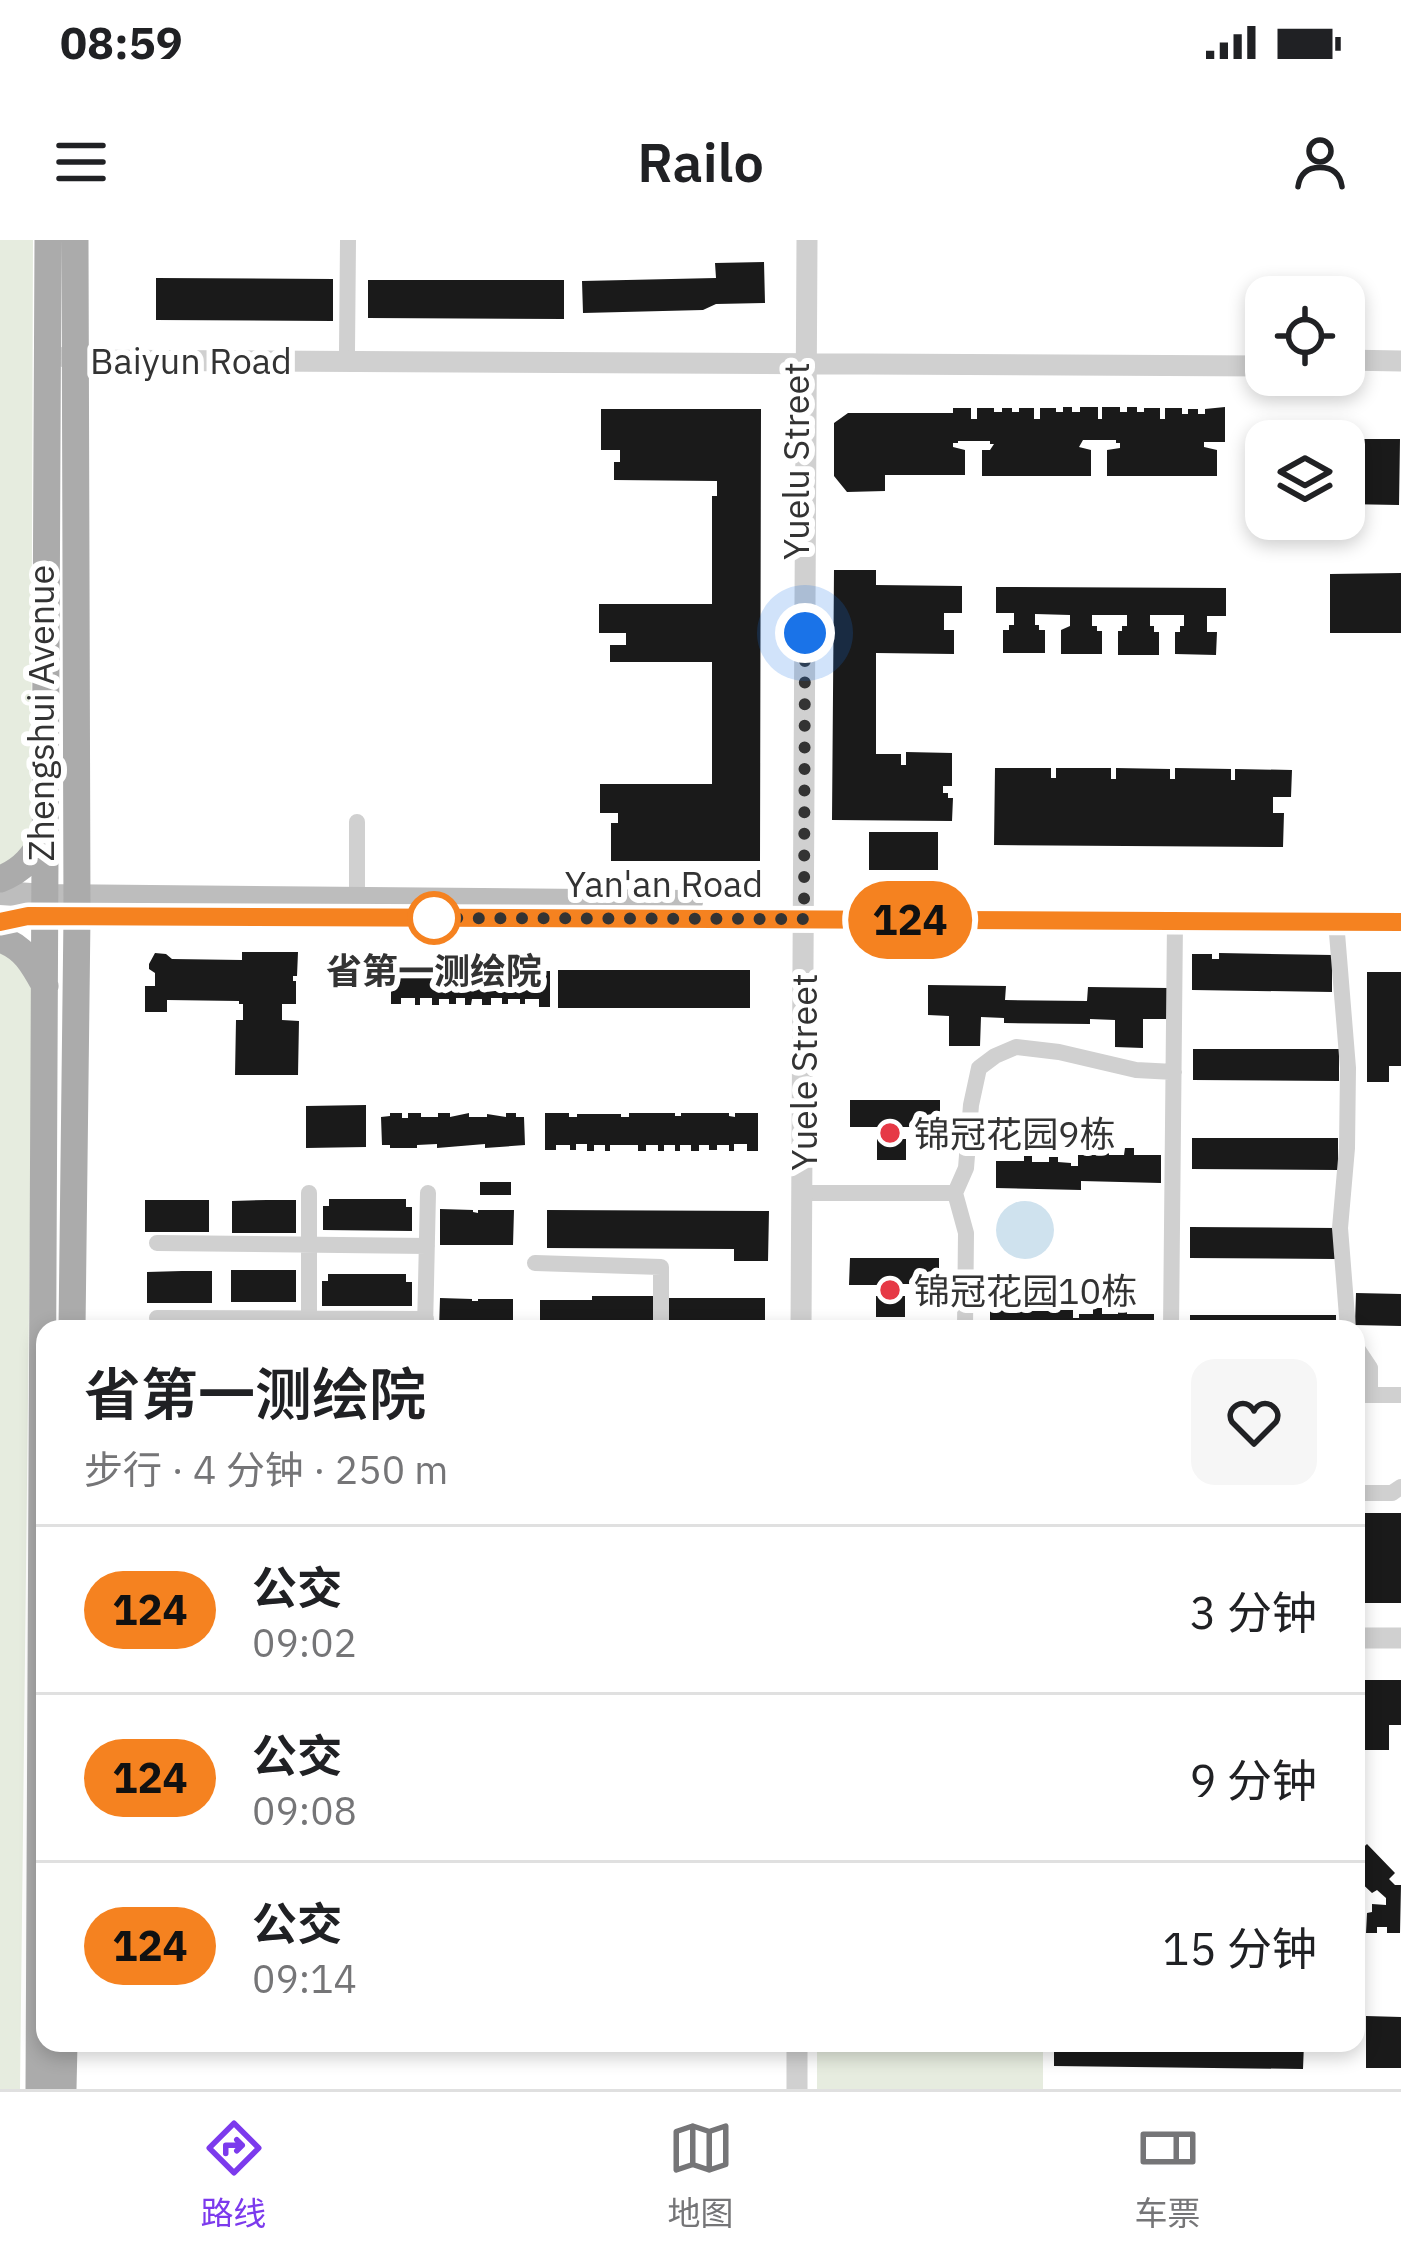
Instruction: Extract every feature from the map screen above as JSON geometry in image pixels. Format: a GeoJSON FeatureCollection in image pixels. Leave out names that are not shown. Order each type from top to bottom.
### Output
{"type":"FeatureCollection","features":[{"type":"Feature","properties":{"kind":"main road","name":"Zhengshui Avenue"},"geometry":{"type":"LineString","coordinates":[[48,240],[65,353],[76,906],[72,1320]]}},
{"type":"Feature","properties":{"kind":"main road","name":"Zhengshui Avenue"},"geometry":{"type":"LineString","coordinates":[[44,1320],[46,835],[65,353],[75,240]]}},
{"type":"Feature","properties":{"kind":"main road"},"geometry":{"type":"LineString","coordinates":[[0,879],[31,860],[46,835]]}},
{"type":"Feature","properties":{"kind":"main road","name":"Yan'an Road"},"geometry":{"type":"LineString","coordinates":[[0,893],[46,906],[798,911],[1401,905]]}},
{"type":"Feature","properties":{"kind":"main road","name":"Yan'an Road"},"geometry":{"type":"LineString","coordinates":[[76,906],[357,899],[1175,921],[1401,922]]}},
{"type":"Feature","properties":{"kind":"main road","name":"Yan'an Road"},"geometry":{"type":"LineString","coordinates":[[0,922],[46,906]]}},
{"type":"Feature","properties":{"kind":"main road"},"geometry":{"type":"LineString","coordinates":[[0,939],[21,948],[45,987]]}},
{"type":"Feature","properties":{"kind":"main road","name":"Zhengshui Avenue"},"geometry":{"type":"LineString","coordinates":[[44,2052],[44,2087]]}},
{"type":"Feature","properties":{"kind":"main road","name":"Zhengshui Avenue"},"geometry":{"type":"LineString","coordinates":[[44,2087],[60,2052]]}},
{"type":"Feature","properties":{"kind":"street"},"geometry":{"type":"LineString","coordinates":[[347,352],[348,240]]}},
{"type":"Feature","properties":{"kind":"street","name":"Yuelu Street"},"geometry":{"type":"LineString","coordinates":[[796,240],[801,360]]}},
{"type":"Feature","properties":{"kind":"street","name":"Yuele Street"},"geometry":{"type":"LineString","coordinates":[[801,1320],[801,360],[807,240]]}},
{"type":"Feature","properties":{"kind":"street","name":"Baiyun Road"},"geometry":{"type":"LineString","coordinates":[[65,353],[347,352],[801,360]]}},
{"type":"Feature","properties":{"kind":"street","name":"Baiyun Road"},"geometry":{"type":"LineString","coordinates":[[65,353],[1245,363]]}},
{"type":"Feature","properties":{"kind":"street"},"geometry":{"type":"LineString","coordinates":[[1365,363],[1401,363]]}},
{"type":"Feature","properties":{"kind":"street"},"geometry":{"type":"LineString","coordinates":[[357,822],[357,899]]}},
{"type":"Feature","properties":{"kind":"street"},"geometry":{"type":"LineString","coordinates":[[791,1320],[798,911]]}},
{"type":"Feature","properties":{"kind":"street"},"geometry":{"type":"LineString","coordinates":[[1171,1320],[1175,921]]}},
{"type":"Feature","properties":{"kind":"street"},"geometry":{"type":"LineString","coordinates":[[1336,921],[1348,1068],[1340,1228],[1347,1320]]}},
{"type":"Feature","properties":{"kind":"street"},"geometry":{"type":"LineString","coordinates":[[965,1320],[966,1233],[956,1193],[966,1168],[971,1105],[980,1068],[1016,1048],[1059,1052],[1136,1070],[1174,1072]]}},
{"type":"Feature","properties":{"kind":"street"},"geometry":{"type":"LineString","coordinates":[[309,1193],[309,1320]]}},
{"type":"Feature","properties":{"kind":"street"},"geometry":{"type":"LineString","coordinates":[[426,1320],[428,1193]]}},
{"type":"Feature","properties":{"kind":"street"},"geometry":{"type":"LineString","coordinates":[[802,1193],[956,1193]]}},
{"type":"Feature","properties":{"kind":"street"},"geometry":{"type":"LineString","coordinates":[[157,1243],[427,1246]]}},
{"type":"Feature","properties":{"kind":"street"},"geometry":{"type":"LineString","coordinates":[[535,1263],[661,1267],[661,1320]]}},
{"type":"Feature","properties":{"kind":"street"},"geometry":{"type":"LineString","coordinates":[[157,1318],[208,1320]]}},
{"type":"Feature","properties":{"kind":"street"},"geometry":{"type":"LineString","coordinates":[[1365,1395],[1401,1395]]}},
{"type":"Feature","properties":{"kind":"street"},"geometry":{"type":"LineString","coordinates":[[1365,1493],[1393,1492],[1401,1487]]}},
{"type":"Feature","properties":{"kind":"street"},"geometry":{"type":"LineString","coordinates":[[1365,1638],[1401,1638]]}},
{"type":"Feature","properties":{"kind":"street"},"geometry":{"type":"LineString","coordinates":[[787,2052],[787,2089]]}},
{"type":"Feature","properties":{"kind":"street"},"geometry":{"type":"LineString","coordinates":[[797,2052],[797,2089]]}},
{"type":"Feature","properties":{"kind":"shaded area"},"geometry":{"type":"Polygon","coordinates":[[[0,240],[33,240],[31,860],[0,871],[0,240]]]}},
{"type":"Feature","properties":{"kind":"shaded area"},"geometry":{"type":"Polygon","coordinates":[[[0,951],[33,963],[20,2089],[0,2089],[0,951]]]}},
{"type":"Feature","properties":{"kind":"shaded area"},"geometry":{"type":"Polygon","coordinates":[[[817,2052],[1043,2052],[1043,2089],[817,2089],[817,2052]]]}},
{"type":"Feature","properties":{"kind":"water"},"geometry":{"type":"Polygon","coordinates":[[[1025,1201],[1046,1209],[1054,1230],[1046,1251],[1025,1259],[1004,1251],[996,1230],[1004,1209],[1025,1201]]]}},
{"type":"Feature","properties":{"kind":"building"},"geometry":{"type":"Polygon","coordinates":[[[764,262],[765,303],[583,313],[582,281],[716,278],[715,263],[764,262]]]}},
{"type":"Feature","properties":{"kind":"building"},"geometry":{"type":"Polygon","coordinates":[[[156,278],[333,279],[333,321],[156,320],[156,278]]]}},
{"type":"Feature","properties":{"kind":"building"},"geometry":{"type":"Polygon","coordinates":[[[368,280],[564,280],[564,319],[368,318],[368,280]]]}},
{"type":"Feature","properties":{"kind":"building"},"geometry":{"type":"Polygon","coordinates":[[[1063,407],[1080,412],[1080,407],[1098,407],[1098,419],[1102,419],[1102,407],[1120,407],[1120,412],[1127,412],[1127,407],[1137,407],[1137,412],[1160,408],[1160,419],[1165,419],[1165,408],[1182,408],[1182,414],[1198,409],[1198,414],[1205,414],[1205,409],[1225,407],[1225,442],[1204,442],[1204,447],[1217,450],[1217,476],[1107,476],[1107,450],[1120,448],[1120,443],[1083,440],[1079,447],[1091,450],[1091,476],[982,476],[982,450],[994,444],[958,441],[953,447],[965,450],[965,475],[885,475],[885,491],[847,492],[834,476],[834,423],[848,413],[953,413],[953,408],[971,408],[971,419],[977,419],[977,408],[1019,412],[1019,408],[1034,408],[1034,419],[1040,419],[1040,408],[1063,412],[1063,407]]]}},
{"type":"Feature","properties":{"kind":"building"},"geometry":{"type":"Polygon","coordinates":[[[601,409],[761,409],[760,861],[611,861],[611,823],[618,823],[618,813],[600,813],[600,784],[712,784],[712,662],[610,662],[610,645],[626,645],[626,633],[599,633],[599,604],[712,604],[712,496],[717,496],[717,481],[614,480],[620,450],[601,450],[601,409]]]}},
{"type":"Feature","properties":{"kind":"building"},"geometry":{"type":"Polygon","coordinates":[[[1365,439],[1400,439],[1399,505],[1365,504],[1365,439]]]}},
{"type":"Feature","properties":{"kind":"building"},"geometry":{"type":"Polygon","coordinates":[[[834,570],[876,570],[876,585],[962,586],[962,613],[944,613],[944,630],[954,630],[954,654],[876,653],[876,754],[901,754],[901,765],[906,765],[906,752],[952,753],[952,786],[943,786],[943,793],[953,798],[952,821],[832,820],[834,570]]]}},
{"type":"Feature","properties":{"kind":"building"},"geometry":{"type":"Polygon","coordinates":[[[1401,573],[1401,633],[1330,633],[1330,574],[1401,573]]]}},
{"type":"Feature","properties":{"kind":"building"},"geometry":{"type":"Polygon","coordinates":[[[996,587],[1226,588],[1226,616],[1207,616],[1207,632],[1217,632],[1216,655],[1175,654],[1175,632],[1184,626],[1184,615],[1150,615],[1150,626],[1159,632],[1159,655],[1118,655],[1118,631],[1127,626],[1127,615],[1092,615],[1092,626],[1102,631],[1102,654],[1061,654],[1061,630],[1070,626],[1070,615],[1035,614],[1035,625],[1045,630],[1045,653],[1003,653],[1003,630],[1014,625],[1014,613],[996,613],[996,587]]]}},
{"type":"Feature","properties":{"kind":"building"},"geometry":{"type":"Polygon","coordinates":[[[995,768],[1051,768],[1051,778],[1056,778],[1056,768],[1111,768],[1111,779],[1116,779],[1116,768],[1170,769],[1170,779],[1175,779],[1175,768],[1231,769],[1231,780],[1235,780],[1235,769],[1292,770],[1291,797],[1273,797],[1273,813],[1284,813],[1283,847],[994,845],[995,768]]]}},
{"type":"Feature","properties":{"kind":"building"},"geometry":{"type":"Polygon","coordinates":[[[869,832],[938,832],[938,870],[869,870],[869,832]]]}},
{"type":"Feature","properties":{"kind":"building"},"geometry":{"type":"Polygon","coordinates":[[[242,952],[298,952],[297,976],[293,976],[296,1004],[282,1004],[282,1020],[299,1021],[298,1075],[235,1075],[236,1020],[243,1020],[239,1001],[167,1000],[167,1012],[145,1012],[145,986],[155,986],[149,964],[155,953],[172,959],[242,960],[242,952]]]}},
{"type":"Feature","properties":{"kind":"building"},"geometry":{"type":"Polygon","coordinates":[[[1219,953],[1332,955],[1332,992],[1192,990],[1192,954],[1212,954],[1212,959],[1219,959],[1219,953]]]}},
{"type":"Feature","properties":{"kind":"building"},"geometry":{"type":"Polygon","coordinates":[[[415,967],[415,974],[421,974],[421,967],[456,971],[456,967],[466,967],[466,973],[473,973],[473,967],[508,971],[508,967],[520,967],[520,975],[525,975],[525,967],[540,967],[540,971],[550,971],[550,1007],[539,1007],[539,999],[520,1004],[520,999],[508,999],[508,1004],[502,1004],[502,998],[491,998],[491,1005],[472,999],[471,1005],[465,1005],[465,998],[456,998],[456,1004],[439,999],[439,1005],[432,1005],[432,998],[420,998],[420,1005],[415,1005],[415,998],[401,998],[401,1004],[391,1004],[391,970],[415,967]]]}},
{"type":"Feature","properties":{"kind":"building"},"geometry":{"type":"Polygon","coordinates":[[[558,970],[750,970],[750,1008],[558,1008],[558,970]]]}},
{"type":"Feature","properties":{"kind":"building"},"geometry":{"type":"Polygon","coordinates":[[[1367,972],[1401,972],[1401,1066],[1389,1066],[1389,1082],[1367,1082],[1367,972]]]}},
{"type":"Feature","properties":{"kind":"building"},"geometry":{"type":"Polygon","coordinates":[[[928,985],[1006,986],[1005,1000],[1087,1001],[1088,987],[1168,988],[1168,1019],[1143,1019],[1143,1048],[1115,1047],[1115,1020],[1004,1023],[1004,1018],[981,1017],[980,1046],[949,1046],[949,1016],[928,1015],[928,985]]]}},
{"type":"Feature","properties":{"kind":"building"},"geometry":{"type":"Polygon","coordinates":[[[1193,1049],[1339,1049],[1339,1081],[1193,1080],[1193,1049]]]}},
{"type":"Feature","properties":{"kind":"building","name":"锦冠花园9栋"},"geometry":{"type":"Polygon","coordinates":[[[850,1100],[940,1100],[940,1127],[900,1127],[900,1139],[906,1139],[906,1160],[877,1160],[881,1127],[850,1127],[850,1100]]]}},
{"type":"Feature","properties":{"kind":"building"},"geometry":{"type":"Polygon","coordinates":[[[366,1105],[366,1147],[306,1148],[306,1106],[366,1105]]]}},
{"type":"Feature","properties":{"kind":"building"},"geometry":{"type":"Polygon","coordinates":[[[390,1113],[408,1118],[408,1113],[506,1117],[506,1113],[516,1113],[524,1117],[525,1145],[390,1148],[382,1145],[381,1117],[390,1113]]]}},
{"type":"Feature","properties":{"kind":"building"},"geometry":{"type":"Polygon","coordinates":[[[545,1113],[629,1117],[629,1113],[729,1113],[735,1117],[735,1113],[758,1113],[758,1151],[747,1151],[747,1144],[734,1144],[734,1151],[729,1151],[729,1145],[709,1150],[709,1145],[699,1145],[699,1151],[691,1151],[691,1145],[680,1145],[680,1151],[675,1151],[675,1145],[664,1145],[664,1151],[658,1151],[658,1145],[646,1145],[646,1151],[638,1151],[638,1145],[610,1145],[610,1151],[605,1151],[605,1145],[594,1145],[594,1151],[587,1151],[587,1144],[576,1144],[576,1150],[556,1145],[556,1150],[545,1150],[545,1113]]]}},
{"type":"Feature","properties":{"kind":"building"},"geometry":{"type":"Polygon","coordinates":[[[1192,1138],[1338,1138],[1338,1170],[1192,1169],[1192,1138]]]}},
{"type":"Feature","properties":{"kind":"building"},"geometry":{"type":"Polygon","coordinates":[[[1100,1148],[1109,1148],[1109,1155],[1124,1155],[1125,1148],[1134,1148],[1134,1155],[1161,1155],[1161,1183],[1081,1181],[1081,1190],[996,1188],[996,1161],[1024,1161],[1024,1156],[1032,1156],[1032,1162],[1049,1162],[1049,1157],[1058,1157],[1058,1162],[1078,1166],[1078,1155],[1100,1155],[1100,1148]]]}},
{"type":"Feature","properties":{"kind":"building"},"geometry":{"type":"Polygon","coordinates":[[[480,1182],[511,1182],[511,1195],[480,1195],[480,1182]]]}},
{"type":"Feature","properties":{"kind":"building"},"geometry":{"type":"Polygon","coordinates":[[[329,1199],[406,1199],[406,1207],[412,1207],[412,1231],[323,1230],[323,1206],[329,1206],[329,1199]]]}},
{"type":"Feature","properties":{"kind":"building"},"geometry":{"type":"Polygon","coordinates":[[[145,1200],[209,1200],[209,1232],[145,1232],[145,1200]]]}},
{"type":"Feature","properties":{"kind":"building"},"geometry":{"type":"Polygon","coordinates":[[[296,1200],[296,1233],[232,1233],[232,1201],[296,1200]]]}},
{"type":"Feature","properties":{"kind":"building"},"geometry":{"type":"Polygon","coordinates":[[[440,1209],[514,1210],[513,1245],[440,1245],[440,1209]]]}},
{"type":"Feature","properties":{"kind":"building"},"geometry":{"type":"Polygon","coordinates":[[[547,1210],[769,1211],[768,1261],[734,1261],[734,1249],[547,1248],[547,1210]]]}},
{"type":"Feature","properties":{"kind":"building"},"geometry":{"type":"Polygon","coordinates":[[[1190,1227],[1336,1228],[1336,1259],[1190,1258],[1190,1227]]]}},
{"type":"Feature","properties":{"kind":"building","name":"锦冠花园10栋"},"geometry":{"type":"Polygon","coordinates":[[[850,1258],[939,1258],[939,1284],[900,1284],[905,1317],[876,1317],[880,1285],[849,1285],[850,1258]]]}},
{"type":"Feature","properties":{"kind":"building"},"geometry":{"type":"Polygon","coordinates":[[[231,1270],[296,1270],[296,1302],[231,1302],[231,1270]]]}},
{"type":"Feature","properties":{"kind":"building"},"geometry":{"type":"Polygon","coordinates":[[[212,1271],[212,1303],[147,1303],[147,1272],[212,1271]]]}},
{"type":"Feature","properties":{"kind":"building"},"geometry":{"type":"Polygon","coordinates":[[[328,1274],[406,1274],[406,1282],[412,1282],[412,1306],[322,1306],[322,1281],[328,1281],[328,1274]]]}},
{"type":"Feature","properties":{"kind":"building"},"geometry":{"type":"Polygon","coordinates":[[[1356,1293],[1401,1294],[1401,1326],[1365,1325],[1365,1320],[1355,1320],[1356,1293]]]}},
{"type":"Feature","properties":{"kind":"building"},"geometry":{"type":"Polygon","coordinates":[[[592,1296],[653,1296],[653,1320],[540,1320],[540,1300],[592,1300],[592,1296]]]}},
{"type":"Feature","properties":{"kind":"building"},"geometry":{"type":"Polygon","coordinates":[[[440,1298],[513,1299],[513,1320],[439,1320],[440,1298]]]}},
{"type":"Feature","properties":{"kind":"building"},"geometry":{"type":"Polygon","coordinates":[[[666,1298],[765,1298],[765,1320],[666,1320],[666,1298]]]}},
{"type":"Feature","properties":{"kind":"building"},"geometry":{"type":"Polygon","coordinates":[[[1016,1299],[1026,1299],[1026,1306],[1042,1306],[1042,1299],[1050,1299],[1050,1306],[1073,1306],[1073,1318],[1093,1314],[1093,1308],[1102,1308],[1102,1314],[1118,1314],[1118,1308],[1127,1308],[1127,1314],[1154,1314],[1154,1320],[990,1320],[990,1305],[1016,1305],[1016,1299]]]}},
{"type":"Feature","properties":{"kind":"building"},"geometry":{"type":"Polygon","coordinates":[[[1190,1315],[1336,1315],[1336,1320],[1190,1320],[1190,1315]]]}},
{"type":"Feature","properties":{"kind":"building"},"geometry":{"type":"Polygon","coordinates":[[[1365,1513],[1401,1513],[1401,1603],[1365,1603],[1365,1513]]]}},
{"type":"Feature","properties":{"kind":"building"},"geometry":{"type":"Polygon","coordinates":[[[1365,1680],[1401,1680],[1401,1725],[1389,1725],[1389,1750],[1365,1750],[1365,1680]]]}},
{"type":"Feature","properties":{"kind":"building"},"geometry":{"type":"Polygon","coordinates":[[[1365,1846],[1395,1873],[1389,1879],[1401,1885],[1400,1933],[1377,1927],[1377,1933],[1366,1933],[1372,1904],[1386,1905],[1386,1898],[1365,1886],[1365,1846]]]}},
{"type":"Feature","properties":{"kind":"building"},"geometry":{"type":"Polygon","coordinates":[[[1366,2016],[1401,2017],[1401,2068],[1366,2068],[1366,2016]]]}},
{"type":"Feature","properties":{"kind":"building"},"geometry":{"type":"Polygon","coordinates":[[[1054,2052],[1304,2052],[1303,2069],[1054,2066],[1054,2052]]]}},
{"type":"Feature","properties":{"kind":"bus line","name":"124"},"geometry":{"type":"LineString","coordinates":[[0,922],[28,916],[76,916],[1401,922]]}},
{"type":"Feature","properties":{"kind":"place","name":"省第一测绘院"},"geometry":{"type":"Point","coordinates":[434,918]}},
{"type":"Feature","properties":{"kind":"place","name":"锦冠花园9栋"},"geometry":{"type":"Point","coordinates":[890,1133]}},
{"type":"Feature","properties":{"kind":"place","name":"锦冠花园10栋"},"geometry":{"type":"Point","coordinates":[890,1290]}},
{"type":"Feature","properties":{"kind":"route"},"geometry":{"type":"LineString","coordinates":[[434,918],[424,918],[804,919],[805,633]]}}]}
